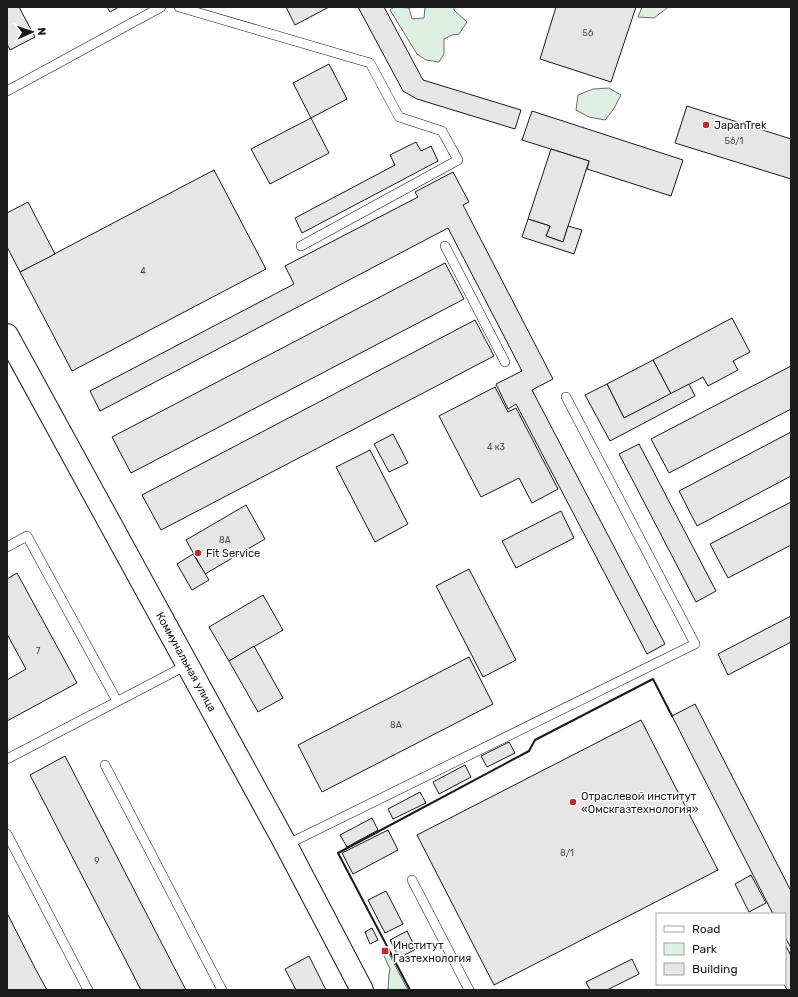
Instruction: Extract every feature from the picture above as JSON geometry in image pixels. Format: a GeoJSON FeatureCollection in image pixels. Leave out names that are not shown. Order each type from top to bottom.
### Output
{"type":"FeatureCollection","features":[{"type":"Feature","properties":{"kind":"street","name":"Коммунальная улица"},"geometry":{"type":"LineString","coordinates":[[7,335],[286,845],[362,990]]}},
{"type":"Feature","properties":{"kind":"lane"},"geometry":{"type":"LineString","coordinates":[[7,91],[161,7]]}},
{"type":"Feature","properties":{"kind":"lane"},"geometry":{"type":"LineString","coordinates":[[179,7],[370,63],[398,117],[442,131],[458,160],[301,246]]}},
{"type":"Feature","properties":{"kind":"lane"},"geometry":{"type":"LineString","coordinates":[[445,246],[505,362]]}},
{"type":"Feature","properties":{"kind":"lane"},"geometry":{"type":"LineString","coordinates":[[286,845],[695,644],[566,397]]}},
{"type":"Feature","properties":{"kind":"lane"},"geometry":{"type":"LineString","coordinates":[[7,547],[27,536],[117,701]]}},
{"type":"Feature","properties":{"kind":"lane"},"geometry":{"type":"LineString","coordinates":[[7,758],[187,665]]}},
{"type":"Feature","properties":{"kind":"lane"},"geometry":{"type":"LineString","coordinates":[[105,765],[222,990]]}},
{"type":"Feature","properties":{"kind":"lane"},"geometry":{"type":"LineString","coordinates":[[7,834],[88,990]]}},
{"type":"Feature","properties":{"kind":"lane"},"geometry":{"type":"LineString","coordinates":[[412,880],[469,990]]}},
{"type":"Feature","properties":{"kind":"green space"},"geometry":{"type":"Polygon","coordinates":[[[394,7],[409,8],[412,19],[424,18],[425,7],[454,7],[454,10],[467,22],[459,34],[452,35],[444,39],[444,54],[439,62],[426,60],[417,54],[390,10],[394,7]]]}},
{"type":"Feature","properties":{"kind":"green space"},"geometry":{"type":"Polygon","coordinates":[[[642,7],[668,7],[654,18],[638,17],[642,7]]]}},
{"type":"Feature","properties":{"kind":"green space"},"geometry":{"type":"Polygon","coordinates":[[[609,88],[621,95],[613,110],[605,120],[589,117],[576,110],[578,95],[593,89],[609,88]]]}},
{"type":"Feature","properties":{"kind":"green space"},"geometry":{"type":"Polygon","coordinates":[[[389,954],[408,990],[388,990],[390,969],[384,956],[389,954]]]}},
{"type":"Feature","properties":{"kind":"building"},"geometry":{"type":"Polygon","coordinates":[[[7,7],[19,7],[35,37],[10,50],[7,44],[7,7]]]}},
{"type":"Feature","properties":{"kind":"building"},"geometry":{"type":"Polygon","coordinates":[[[107,7],[119,7],[110,12],[107,7]]]}},
{"type":"Feature","properties":{"kind":"building"},"geometry":{"type":"Polygon","coordinates":[[[286,7],[329,7],[295,25],[286,7]]]}},
{"type":"Feature","properties":{"kind":"building"},"geometry":{"type":"Polygon","coordinates":[[[358,7],[384,7],[423,80],[521,110],[515,129],[417,99],[403,91],[358,7]]]}},
{"type":"Feature","properties":{"kind":"building"},"geometry":{"type":"Polygon","coordinates":[[[556,7],[636,7],[611,82],[540,59],[556,7]]]}},
{"type":"Feature","properties":{"kind":"building"},"geometry":{"type":"Polygon","coordinates":[[[329,64],[347,99],[311,118],[293,83],[329,64]]]}},
{"type":"Feature","properties":{"kind":"building"},"geometry":{"type":"Polygon","coordinates":[[[687,106],[791,139],[791,179],[675,143],[687,106]]]}},
{"type":"Feature","properties":{"kind":"building"},"geometry":{"type":"Polygon","coordinates":[[[532,111],[683,160],[671,196],[587,169],[589,161],[522,140],[532,111]]]}},
{"type":"Feature","properties":{"kind":"building"},"geometry":{"type":"Polygon","coordinates":[[[311,118],[329,153],[270,184],[251,149],[311,118]]]}},
{"type":"Feature","properties":{"kind":"building"},"geometry":{"type":"Polygon","coordinates":[[[416,142],[421,151],[431,146],[438,161],[302,233],[295,218],[395,165],[390,155],[416,142]]]}},
{"type":"Feature","properties":{"kind":"building"},"geometry":{"type":"Polygon","coordinates":[[[551,149],[589,161],[563,242],[546,236],[550,226],[528,219],[551,149]]]}},
{"type":"Feature","properties":{"kind":"building"},"geometry":{"type":"Polygon","coordinates":[[[214,170],[266,269],[72,371],[20,272],[214,170]]]}},
{"type":"Feature","properties":{"kind":"building"},"geometry":{"type":"Polygon","coordinates":[[[453,172],[469,202],[463,205],[553,379],[532,390],[665,644],[647,654],[516,404],[508,409],[496,384],[522,371],[448,228],[100,411],[90,391],[294,284],[285,266],[418,197],[415,192],[453,172]]]}},
{"type":"Feature","properties":{"kind":"building"},"geometry":{"type":"Polygon","coordinates":[[[28,202],[55,254],[20,272],[7,247],[7,213],[28,202]]]}},
{"type":"Feature","properties":{"kind":"building"},"geometry":{"type":"Polygon","coordinates":[[[528,219],[550,226],[546,236],[563,242],[568,226],[582,230],[574,254],[522,237],[528,219]]]}},
{"type":"Feature","properties":{"kind":"building"},"geometry":{"type":"Polygon","coordinates":[[[445,263],[464,299],[131,473],[112,437],[445,263]]]}},
{"type":"Feature","properties":{"kind":"building"},"geometry":{"type":"Polygon","coordinates":[[[732,318],[750,352],[733,361],[738,370],[708,386],[703,377],[671,394],[653,360],[732,318]]]}},
{"type":"Feature","properties":{"kind":"building"},"geometry":{"type":"Polygon","coordinates":[[[475,320],[494,356],[161,530],[142,495],[475,320]]]}},
{"type":"Feature","properties":{"kind":"building"},"geometry":{"type":"Polygon","coordinates":[[[653,360],[671,394],[624,418],[607,384],[653,360]]]}},
{"type":"Feature","properties":{"kind":"building"},"geometry":{"type":"Polygon","coordinates":[[[791,366],[791,409],[669,473],[651,439],[791,366]]]}},
{"type":"Feature","properties":{"kind":"building"},"geometry":{"type":"Polygon","coordinates":[[[607,384],[624,418],[689,384],[695,396],[610,441],[585,395],[607,384]]]}},
{"type":"Feature","properties":{"kind":"building"},"geometry":{"type":"Polygon","coordinates":[[[495,387],[508,412],[516,408],[558,489],[532,503],[519,478],[481,497],[439,416],[495,387]]]}},
{"type":"Feature","properties":{"kind":"building"},"geometry":{"type":"Polygon","coordinates":[[[791,432],[791,476],[697,526],[679,491],[791,432]]]}},
{"type":"Feature","properties":{"kind":"building"},"geometry":{"type":"Polygon","coordinates":[[[393,434],[408,463],[389,472],[374,444],[393,434]]]}},
{"type":"Feature","properties":{"kind":"building"},"geometry":{"type":"Polygon","coordinates":[[[639,444],[716,591],[696,602],[619,454],[639,444]]]}},
{"type":"Feature","properties":{"kind":"building"},"geometry":{"type":"Polygon","coordinates":[[[370,450],[408,524],[375,542],[336,467],[370,450]]]}},
{"type":"Feature","properties":{"kind":"building"},"geometry":{"type":"Polygon","coordinates":[[[791,502],[791,545],[728,578],[710,544],[791,502]]]}},
{"type":"Feature","properties":{"kind":"building"},"geometry":{"type":"Polygon","coordinates":[[[246,505],[265,539],[205,574],[186,540],[246,505]]]}},
{"type":"Feature","properties":{"kind":"building"},"geometry":{"type":"Polygon","coordinates":[[[561,511],[574,538],[516,568],[502,541],[561,511]]]}},
{"type":"Feature","properties":{"kind":"building"},"geometry":{"type":"Polygon","coordinates":[[[193,554],[209,580],[192,590],[177,564],[193,554]]]}},
{"type":"Feature","properties":{"kind":"building"},"geometry":{"type":"Polygon","coordinates":[[[469,569],[516,660],[483,677],[436,586],[469,569]]]}},
{"type":"Feature","properties":{"kind":"building"},"geometry":{"type":"Polygon","coordinates":[[[17,573],[77,683],[7,721],[7,680],[26,669],[7,634],[7,579],[17,573]]]}},
{"type":"Feature","properties":{"kind":"building"},"geometry":{"type":"Polygon","coordinates":[[[263,595],[283,630],[229,661],[209,627],[263,595]]]}},
{"type":"Feature","properties":{"kind":"building"},"geometry":{"type":"Polygon","coordinates":[[[791,616],[791,642],[728,675],[718,654],[791,616]]]}},
{"type":"Feature","properties":{"kind":"building"},"geometry":{"type":"Polygon","coordinates":[[[254,646],[283,698],[258,712],[229,661],[254,646]]]}},
{"type":"Feature","properties":{"kind":"building"},"geometry":{"type":"Polygon","coordinates":[[[469,657],[493,704],[322,792],[298,745],[469,657]]]}},
{"type":"Feature","properties":{"kind":"building"},"geometry":{"type":"Polygon","coordinates":[[[695,704],[791,891],[791,948],[786,939],[786,913],[772,913],[672,716],[695,704]]]}},
{"type":"Feature","properties":{"kind":"building"},"geometry":{"type":"Polygon","coordinates":[[[641,720],[718,870],[494,985],[417,835],[641,720]]]}},
{"type":"Feature","properties":{"kind":"building"},"geometry":{"type":"Polygon","coordinates":[[[509,742],[515,753],[487,767],[481,756],[509,742]]]}},
{"type":"Feature","properties":{"kind":"building"},"geometry":{"type":"Polygon","coordinates":[[[65,756],[186,990],[141,990],[30,775],[65,756]]]}},
{"type":"Feature","properties":{"kind":"building"},"geometry":{"type":"Polygon","coordinates":[[[465,765],[471,777],[439,794],[433,782],[465,765]]]}},
{"type":"Feature","properties":{"kind":"building"},"geometry":{"type":"Polygon","coordinates":[[[420,792],[426,803],[393,819],[388,809],[420,792]]]}},
{"type":"Feature","properties":{"kind":"building"},"geometry":{"type":"Polygon","coordinates":[[[372,818],[378,830],[347,847],[340,835],[372,818]]]}},
{"type":"Feature","properties":{"kind":"building"},"geometry":{"type":"Polygon","coordinates":[[[388,830],[398,850],[353,874],[342,853],[388,830]]]}},
{"type":"Feature","properties":{"kind":"building"},"geometry":{"type":"Polygon","coordinates":[[[751,875],[766,903],[749,912],[735,884],[751,875]]]}},
{"type":"Feature","properties":{"kind":"building"},"geometry":{"type":"Polygon","coordinates":[[[386,891],[403,924],[385,933],[368,900],[386,891]]]}},
{"type":"Feature","properties":{"kind":"building"},"geometry":{"type":"Polygon","coordinates":[[[7,913],[36,970],[47,990],[7,990],[7,913]]]}},
{"type":"Feature","properties":{"kind":"building"},"geometry":{"type":"Polygon","coordinates":[[[372,928],[378,940],[370,944],[365,932],[372,928]]]}},
{"type":"Feature","properties":{"kind":"building"},"geometry":{"type":"Polygon","coordinates":[[[407,931],[416,949],[399,958],[390,940],[407,931]]]}},
{"type":"Feature","properties":{"kind":"building"},"geometry":{"type":"Polygon","coordinates":[[[786,946],[791,956],[791,990],[787,990],[784,985],[786,985],[786,946]]]}},
{"type":"Feature","properties":{"kind":"building"},"geometry":{"type":"Polygon","coordinates":[[[309,956],[326,990],[296,990],[285,969],[309,956]]]}},
{"type":"Feature","properties":{"kind":"building"},"geometry":{"type":"Polygon","coordinates":[[[632,959],[639,974],[607,990],[590,990],[586,982],[632,959]]]}},
{"type":"Feature","properties":{"kind":"wall"},"geometry":{"type":"LineString","coordinates":[[410,990],[338,853],[529,751],[535,740],[653,679],[672,716]]}},
{"type":"Feature","properties":{"kind":"place","name":"JapanTrek"},"geometry":{"type":"Point","coordinates":[706,125]}},
{"type":"Feature","properties":{"kind":"place","name":"Fit Service"},"geometry":{"type":"Point","coordinates":[198,553]}},
{"type":"Feature","properties":{"kind":"place","name":"Отраслевой институт «Омскгазтехнология»"},"geometry":{"type":"Point","coordinates":[573,802]}},
{"type":"Feature","properties":{"kind":"place","name":"Институт Газтехнология"},"geometry":{"type":"Point","coordinates":[385,951]}}]}
